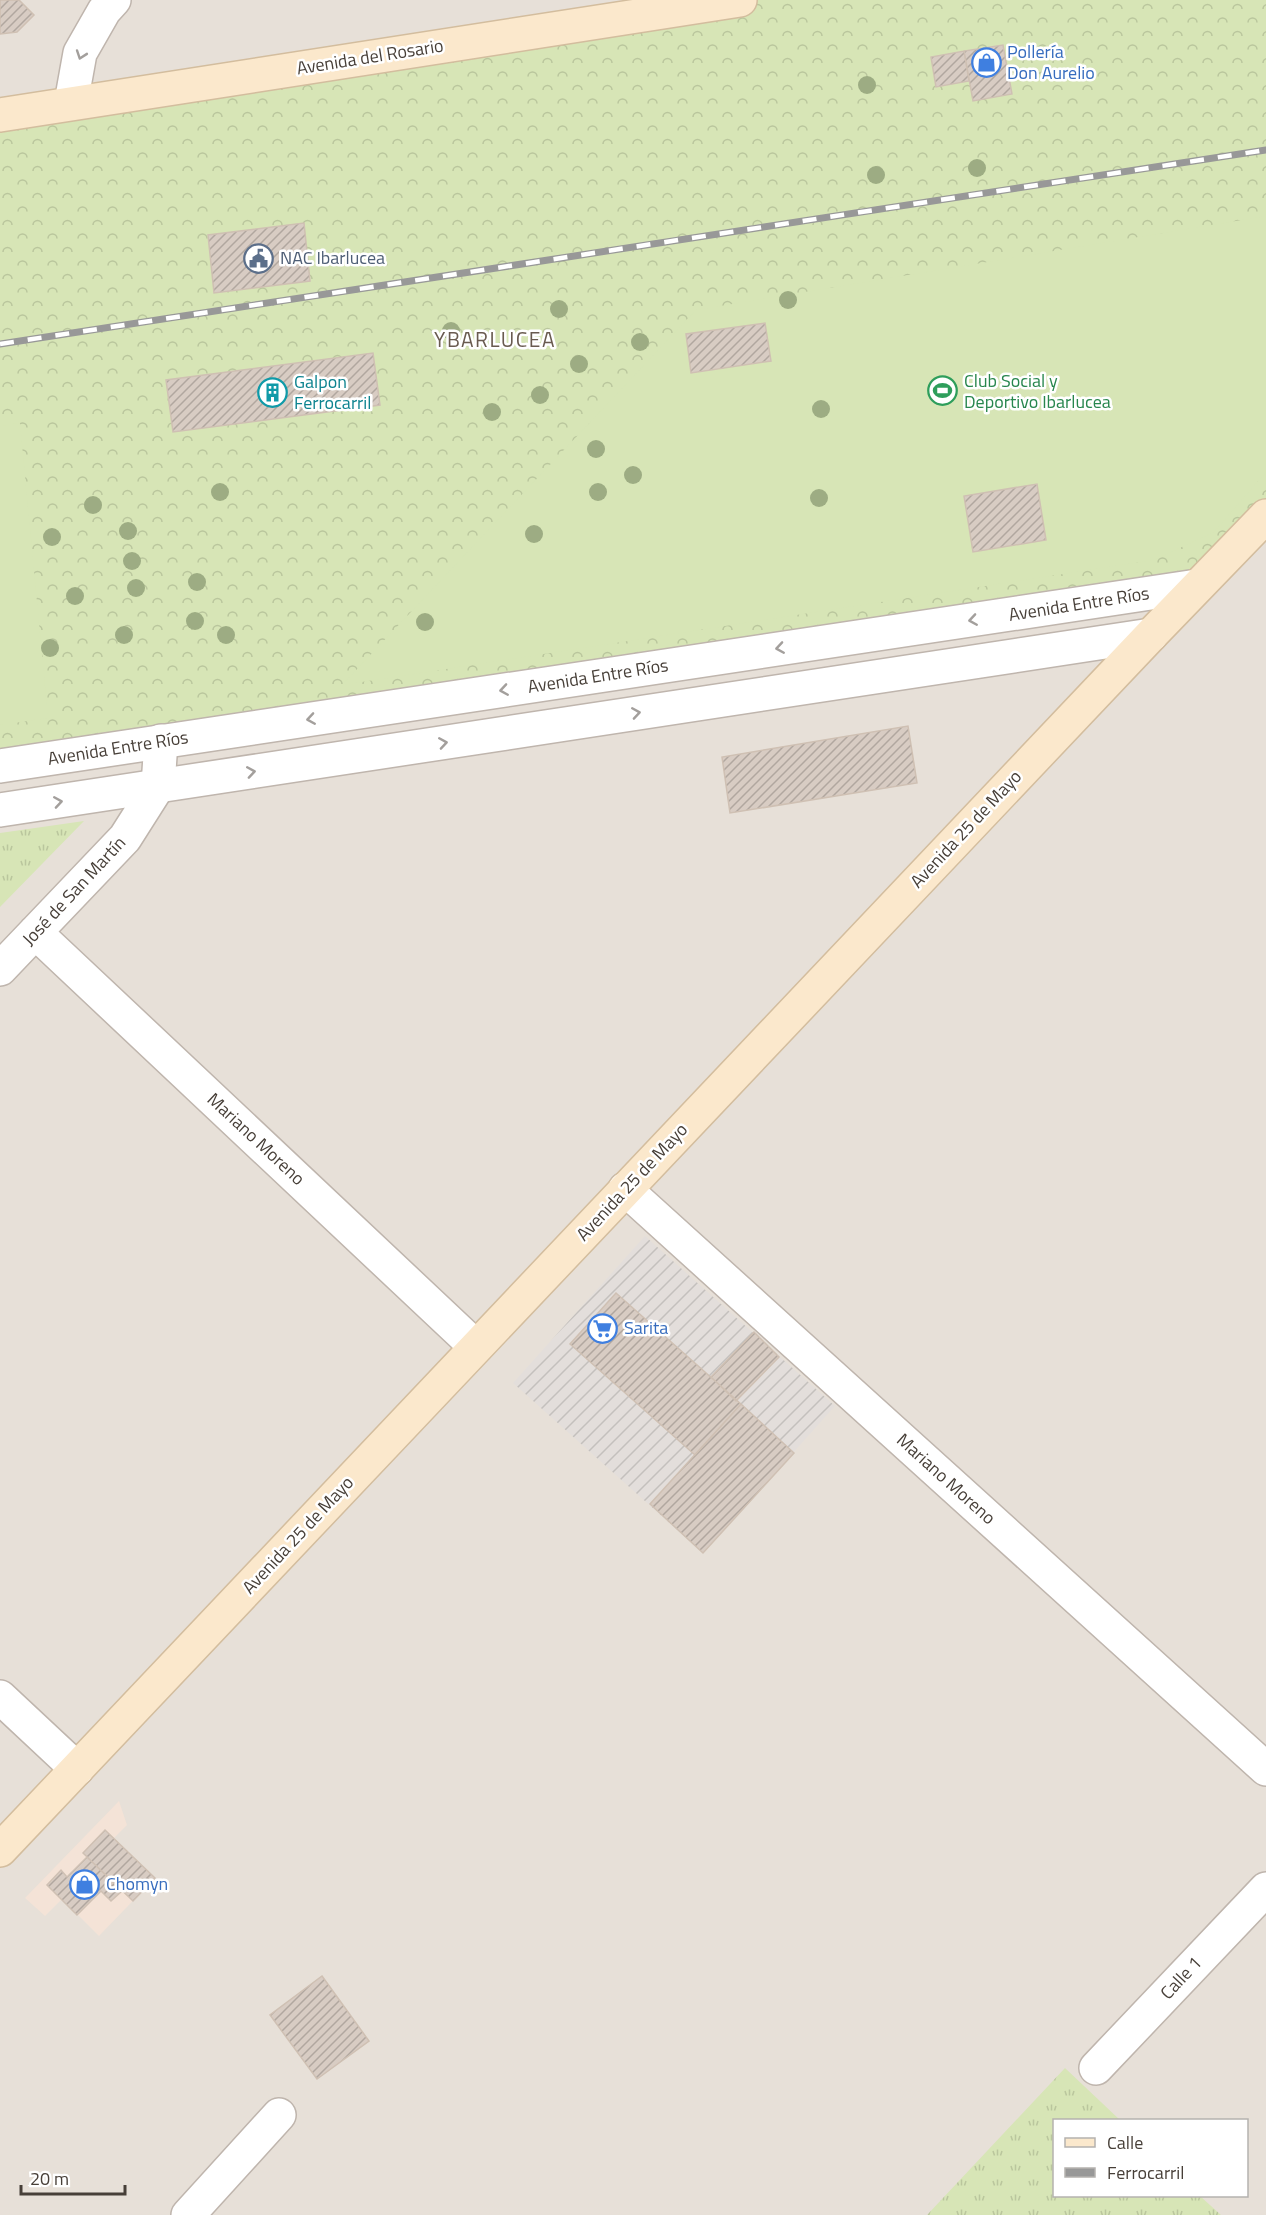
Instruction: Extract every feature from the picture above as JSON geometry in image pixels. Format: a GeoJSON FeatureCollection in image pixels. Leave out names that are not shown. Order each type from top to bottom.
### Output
{"type":"FeatureCollection","features":[{"type":"Feature","properties":{"kind":"main road","name":"Avenida del Rosario"},"geometry":{"type":"LineString","coordinates":[[0,115],[726,1]]}},
{"type":"Feature","properties":{"kind":"main road","name":"Avenida 25 de Mayo"},"geometry":{"type":"LineString","coordinates":[[0,1850],[1150,635],[1266,516]]}},
{"type":"Feature","properties":{"kind":"street"},"geometry":{"type":"LineString","coordinates":[[70,104],[80,53],[104,11],[114,0]]}},
{"type":"Feature","properties":{"kind":"street","name":"Avenida Entre Ríos"},"geometry":{"type":"LineString","coordinates":[[0,766],[1197,586]]}},
{"type":"Feature","properties":{"kind":"street"},"geometry":{"type":"LineString","coordinates":[[0,810],[1150,635]]}},
{"type":"Feature","properties":{"kind":"street","name":"José de San Martín"},"geometry":{"type":"LineString","coordinates":[[0,969],[125,838],[158,786],[161,741]]}},
{"type":"Feature","properties":{"kind":"street","name":"Mariano Moreno"},"geometry":{"type":"LineString","coordinates":[[35,932],[476,1347]]}},
{"type":"Feature","properties":{"kind":"street","name":"Mariano Moreno"},"geometry":{"type":"LineString","coordinates":[[625,1189],[1266,1769]]}},
{"type":"Feature","properties":{"kind":"street"},"geometry":{"type":"LineString","coordinates":[[0,1696],[77,1769]]}},
{"type":"Feature","properties":{"kind":"street","name":"Calle 1"},"geometry":{"type":"LineString","coordinates":[[1096,2068],[1266,1889]]}},
{"type":"Feature","properties":{"kind":"street"},"geometry":{"type":"LineString","coordinates":[[188,2215],[279,2115]]}},
{"type":"Feature","properties":{"kind":"shaded area"},"geometry":{"type":"Polygon","coordinates":[[[0,0],[1266,0],[1266,2215],[0,2215],[0,0]]]}},
{"type":"Feature","properties":{"kind":"shaded area"},"geometry":{"type":"Polygon","coordinates":[[[645,1236],[835,1406],[703,1553],[513,1383],[645,1236]]]}},
{"type":"Feature","properties":{"kind":"shaded area"},"geometry":{"type":"Polygon","coordinates":[[[119,1801],[127,1825],[114,1838],[155,1878],[99,1936],[62,1899],[45,1916],[25,1898],[119,1801]]]}},
{"type":"Feature","properties":{"kind":"green space"},"geometry":{"type":"Polygon","coordinates":[[[740,0],[1266,0],[1266,516],[1197,586],[0,766],[0,115],[740,0]]]}},
{"type":"Feature","properties":{"kind":"green space","name":"Club Social y Deportivo Ibarlucea"},"geometry":{"type":"Polygon","coordinates":[[[1266,216],[1266,472],[1214,532],[1154,560],[342,685],[696,310],[1266,216]]]}},
{"type":"Feature","properties":{"kind":"green space"},"geometry":{"type":"Polygon","coordinates":[[[20,423],[48,718],[0,725],[0,426],[20,423]]]}},
{"type":"Feature","properties":{"kind":"green space"},"geometry":{"type":"Polygon","coordinates":[[[84,821],[0,907],[0,833],[84,821]]]}},
{"type":"Feature","properties":{"kind":"green space"},"geometry":{"type":"Polygon","coordinates":[[[1065,2068],[1119,2119],[1053,2119],[1053,2197],[1201,2197],[1221,2215],[927,2215],[1065,2068]]]}},
{"type":"Feature","properties":{"kind":"building"},"geometry":{"type":"Polygon","coordinates":[[[0,0],[19,0],[34,15],[17,32],[0,34],[0,0]]]}},
{"type":"Feature","properties":{"kind":"building"},"geometry":{"type":"Polygon","coordinates":[[[1003,45],[1012,94],[973,101],[964,51],[1003,45]]]}},
{"type":"Feature","properties":{"kind":"building"},"geometry":{"type":"Polygon","coordinates":[[[964,51],[969,81],[936,87],[931,57],[964,51]]]}},
{"type":"Feature","properties":{"kind":"building","name":"NAC Ibarlucea"},"geometry":{"type":"Polygon","coordinates":[[[304,223],[310,281],[214,293],[208,235],[304,223]]]}},
{"type":"Feature","properties":{"kind":"building"},"geometry":{"type":"Polygon","coordinates":[[[765,323],[771,361],[691,373],[686,334],[765,323]]]}},
{"type":"Feature","properties":{"kind":"building","name":"Galpon Ferrocarril"},"geometry":{"type":"Polygon","coordinates":[[[373,353],[380,405],[173,432],[166,380],[373,353]]]}},
{"type":"Feature","properties":{"kind":"building"},"geometry":{"type":"Polygon","coordinates":[[[1037,484],[1046,540],[973,552],[964,496],[1037,484]]]}},
{"type":"Feature","properties":{"kind":"building"},"geometry":{"type":"Polygon","coordinates":[[[908,726],[917,783],[730,813],[722,757],[908,726]]]}},
{"type":"Feature","properties":{"kind":"building"},"geometry":{"type":"Polygon","coordinates":[[[616,1293],[741,1404],[695,1455],[570,1344],[616,1293]]]}},
{"type":"Feature","properties":{"kind":"building"},"geometry":{"type":"Polygon","coordinates":[[[754,1332],[779,1357],[736,1401],[711,1377],[754,1332]]]}},
{"type":"Feature","properties":{"kind":"building"},"geometry":{"type":"Polygon","coordinates":[[[741,1404],[794,1453],[703,1553],[650,1504],[741,1404]]]}},
{"type":"Feature","properties":{"kind":"building"},"geometry":{"type":"Polygon","coordinates":[[[105,1830],[155,1878],[133,1901],[83,1853],[105,1830]]]}},
{"type":"Feature","properties":{"kind":"building"},"geometry":{"type":"Polygon","coordinates":[[[87,1857],[122,1891],[111,1901],[101,1891],[77,1915],[47,1885],[61,1870],[67,1877],[87,1857]]]}},
{"type":"Feature","properties":{"kind":"building"},"geometry":{"type":"Polygon","coordinates":[[[322,1976],[369,2041],[317,2079],[270,2015],[322,1976]]]}},
{"type":"Feature","properties":{"kind":"railway"},"geometry":{"type":"LineString","coordinates":[[0,344],[1266,150]]}},
{"type":"Feature","properties":{"kind":"place","name":"Pollería Don Aurelio"},"geometry":{"type":"Point","coordinates":[986,62]}},
{"type":"Feature","properties":{"kind":"place","name":"NAC Ibarlucea"},"geometry":{"type":"Point","coordinates":[259,258]}},
{"type":"Feature","properties":{"kind":"place","name":"Club Social y Deportivo Ibarlucea"},"geometry":{"type":"Point","coordinates":[943,391]}},
{"type":"Feature","properties":{"kind":"place","name":"Galpon Ferrocarril"},"geometry":{"type":"Point","coordinates":[273,392]}},
{"type":"Feature","properties":{"kind":"place","name":"Sarita"},"geometry":{"type":"Point","coordinates":[603,1328]}},
{"type":"Feature","properties":{"kind":"place","name":"Chomyn"},"geometry":{"type":"Point","coordinates":[85,1884]}},
{"type":"Feature","properties":{"kind":"district","name":"YBARLUCEA"},"geometry":{"type":"Point","coordinates":[495,340]}}]}
